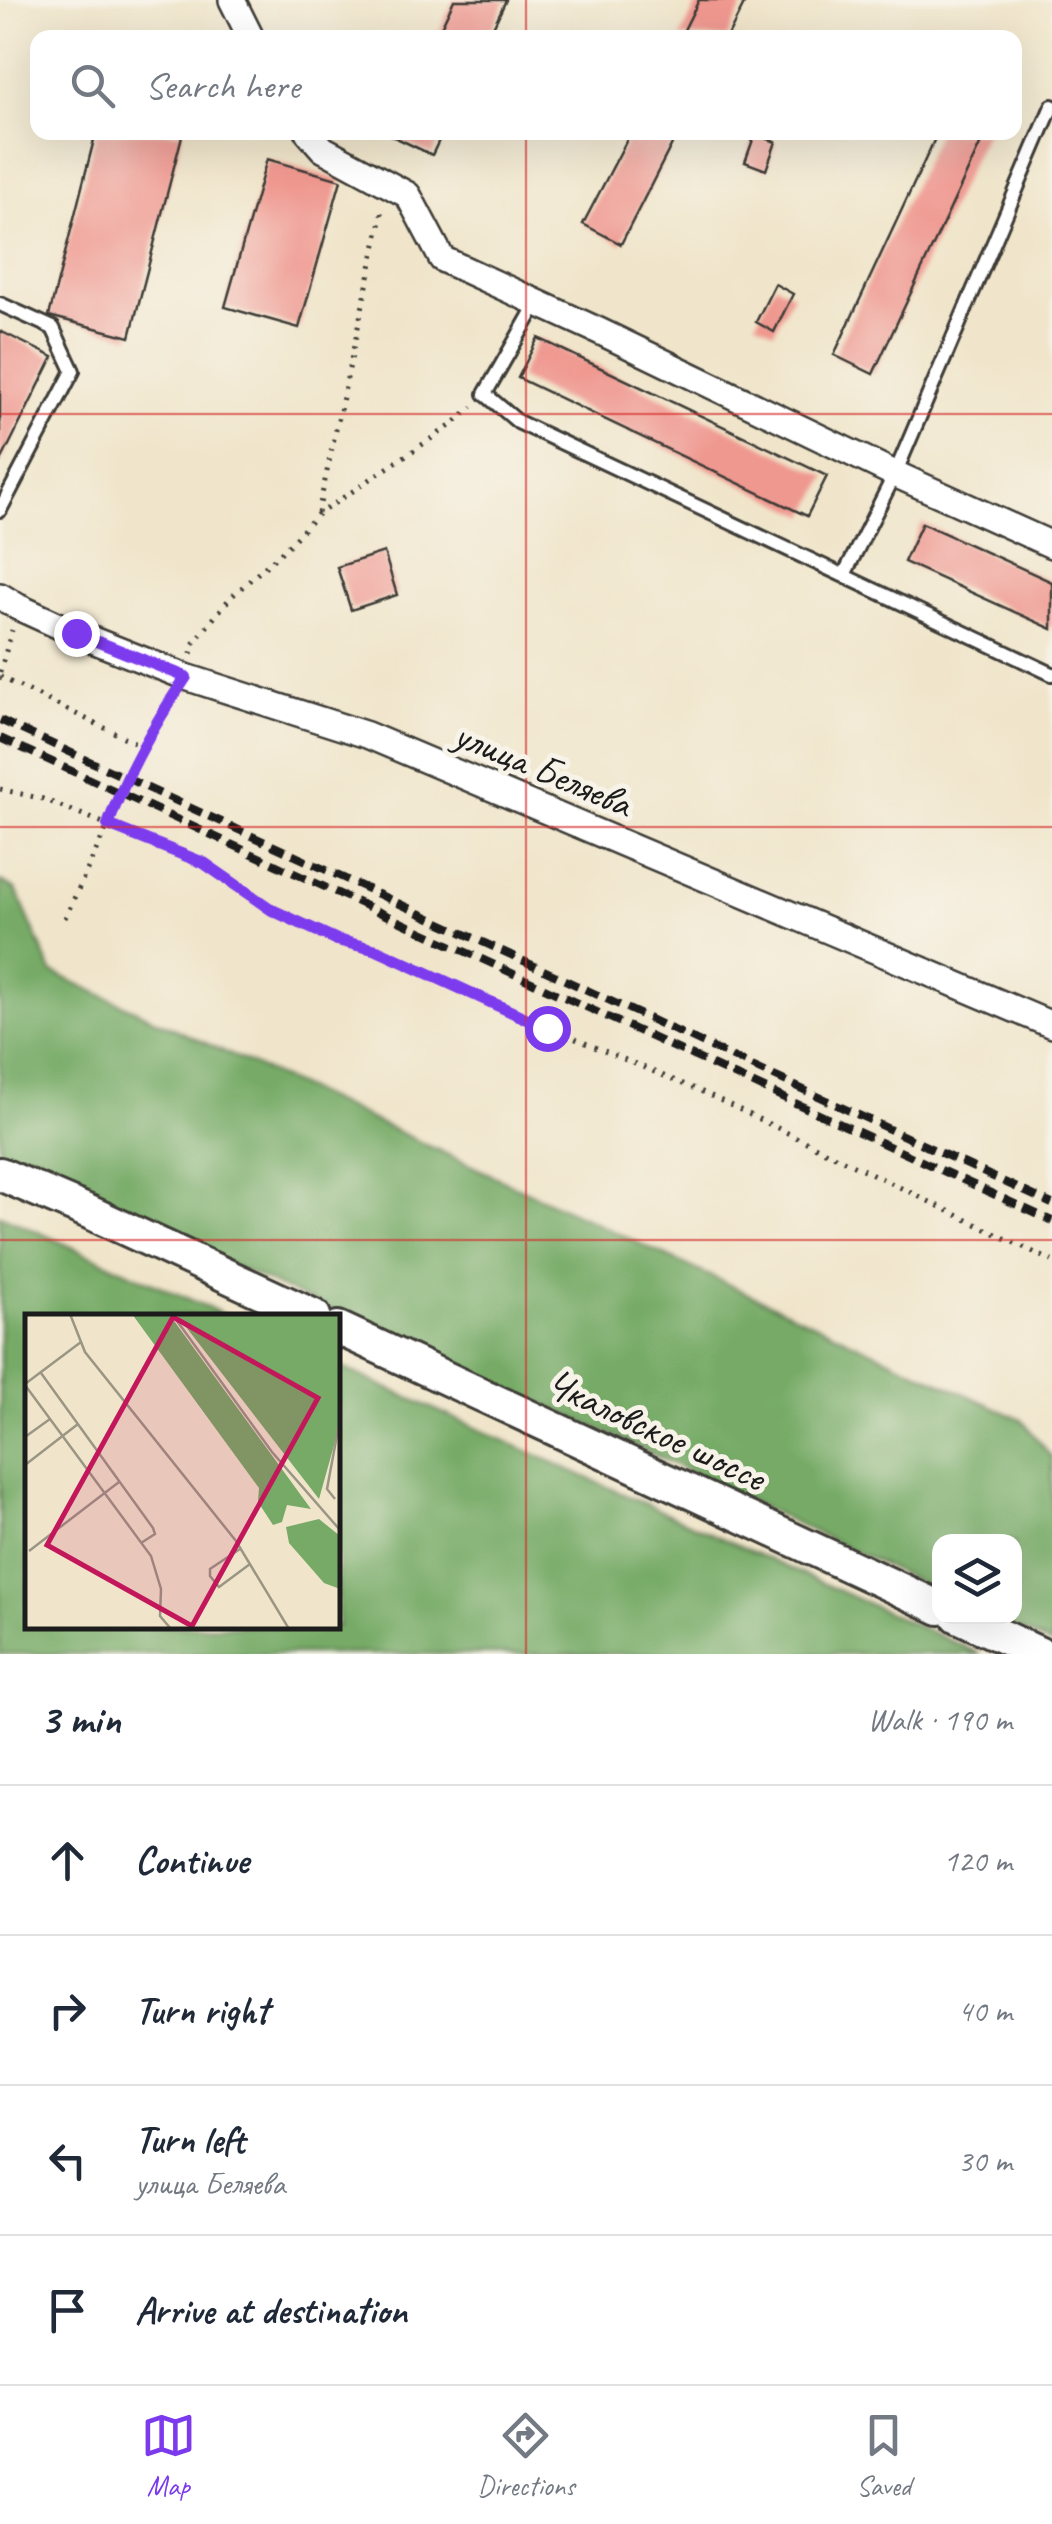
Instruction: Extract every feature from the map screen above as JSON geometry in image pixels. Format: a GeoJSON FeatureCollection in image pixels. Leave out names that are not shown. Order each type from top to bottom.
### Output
{"type":"FeatureCollection","features":[{"type":"Feature","properties":{"kind":"street"},"geometry":{"type":"LineString","coordinates":[[232,0],[246,30]]}},
{"type":"Feature","properties":{"kind":"street"},"geometry":{"type":"LineString","coordinates":[[315,140],[323,149],[408,195],[442,259],[1052,545]]}},
{"type":"Feature","properties":{"kind":"street","name":"улица Беляева"},"geometry":{"type":"LineString","coordinates":[[9,602],[186,677],[368,735],[1052,1026]]}},
{"type":"Feature","properties":{"kind":"street"},"geometry":{"type":"LineString","coordinates":[[0,1174],[310,1314]]}},
{"type":"Feature","properties":{"kind":"street","name":"Чкаловское шоссе"},"geometry":{"type":"LineString","coordinates":[[340,1329],[932,1604]]}},
{"type":"Feature","properties":{"kind":"street"},"geometry":{"type":"LineString","coordinates":[[975,1624],[1040,1654]]}},
{"type":"Feature","properties":{"kind":"lane"},"geometry":{"type":"LineString","coordinates":[[844,575],[895,474],[1052,106]]}},
{"type":"Feature","properties":{"kind":"lane"},"geometry":{"type":"LineString","coordinates":[[536,303],[485,394],[518,422],[1052,674]]}},
{"type":"Feature","properties":{"kind":"lane"},"geometry":{"type":"LineString","coordinates":[[0,304],[53,328],[73,371],[0,510]]}},
{"type":"Feature","properties":{"kind":"path"},"geometry":{"type":"LineString","coordinates":[[317,514],[382,216],[364,171]]}},
{"type":"Feature","properties":{"kind":"path"},"geometry":{"type":"LineString","coordinates":[[66,918],[126,778],[186,677],[194,644],[230,598],[317,514],[453,424],[485,394]]}},
{"type":"Feature","properties":{"kind":"path"},"geometry":{"type":"LineString","coordinates":[[9,602],[0,675],[142,746]]}},
{"type":"Feature","properties":{"kind":"path"},"geometry":{"type":"LineString","coordinates":[[0,789],[43,800],[204,863],[272,910],[337,940],[377,950],[547,1028],[707,1094],[1052,1261]]}},
{"type":"Feature","properties":{"kind":"green space"},"geometry":{"type":"Polygon","coordinates":[[[0,881],[16,890],[52,972],[1022,1420],[1052,1458],[1052,1645],[1007,1624],[1022,1624],[1022,1534],[932,1534],[932,1589],[623,1440],[0,1162],[0,881]]]}},
{"type":"Feature","properties":{"kind":"green space"},"geometry":{"type":"Polygon","coordinates":[[[0,1215],[223,1314],[25,1314],[25,1629],[340,1629],[340,1367],[980,1654],[0,1654],[0,1215]]]}},
{"type":"Feature","properties":{"kind":"building"},"geometry":{"type":"Polygon","coordinates":[[[454,0],[506,0],[492,30],[440,30],[454,0]]]}},
{"type":"Feature","properties":{"kind":"building"},"geometry":{"type":"Polygon","coordinates":[[[699,0],[736,0],[744,4],[731,30],[684,30],[699,0]]]}},
{"type":"Feature","properties":{"kind":"building"},"geometry":{"type":"Polygon","coordinates":[[[94,140],[181,140],[130,337],[49,316],[94,140]]]}},
{"type":"Feature","properties":{"kind":"building"},"geometry":{"type":"Polygon","coordinates":[[[401,140],[439,140],[432,155],[401,140]]]}},
{"type":"Feature","properties":{"kind":"building"},"geometry":{"type":"Polygon","coordinates":[[[627,140],[674,140],[621,244],[583,224],[627,140]]]}},
{"type":"Feature","properties":{"kind":"building"},"geometry":{"type":"Polygon","coordinates":[[[753,140],[776,142],[766,170],[745,162],[753,140]]]}},
{"type":"Feature","properties":{"kind":"building"},"geometry":{"type":"Polygon","coordinates":[[[934,140],[982,140],[873,374],[834,355],[934,140]]]}},
{"type":"Feature","properties":{"kind":"building"},"geometry":{"type":"Polygon","coordinates":[[[267,159],[341,180],[299,328],[225,307],[267,159]]]}},
{"type":"Feature","properties":{"kind":"building"},"geometry":{"type":"Polygon","coordinates":[[[775,284],[793,294],[774,332],[756,322],[775,284]]]}},
{"type":"Feature","properties":{"kind":"building"},"geometry":{"type":"Polygon","coordinates":[[[0,331],[53,357],[0,463],[0,331]]]}},
{"type":"Feature","properties":{"kind":"building"},"geometry":{"type":"Polygon","coordinates":[[[538,338],[827,476],[807,516],[518,378],[538,338]]]}},
{"type":"Feature","properties":{"kind":"building"},"geometry":{"type":"Polygon","coordinates":[[[922,523],[1052,582],[1052,629],[904,562],[922,523]]]}},
{"type":"Feature","properties":{"kind":"building"},"geometry":{"type":"Polygon","coordinates":[[[384,552],[397,595],[351,610],[337,567],[384,552]]]}},
{"type":"Feature","properties":{"kind":"railway"},"geometry":{"type":"LineString","coordinates":[[0,720],[1052,1204]]}},
{"type":"Feature","properties":{"kind":"railway"},"geometry":{"type":"LineString","coordinates":[[0,738],[1052,1221]]}},
{"type":"Feature","properties":{"kind":"route"},"geometry":{"type":"LineString","coordinates":[[76,633],[186,677],[142,746],[108,825],[204,863],[272,910],[337,940],[377,950],[547,1028]]}}]}
